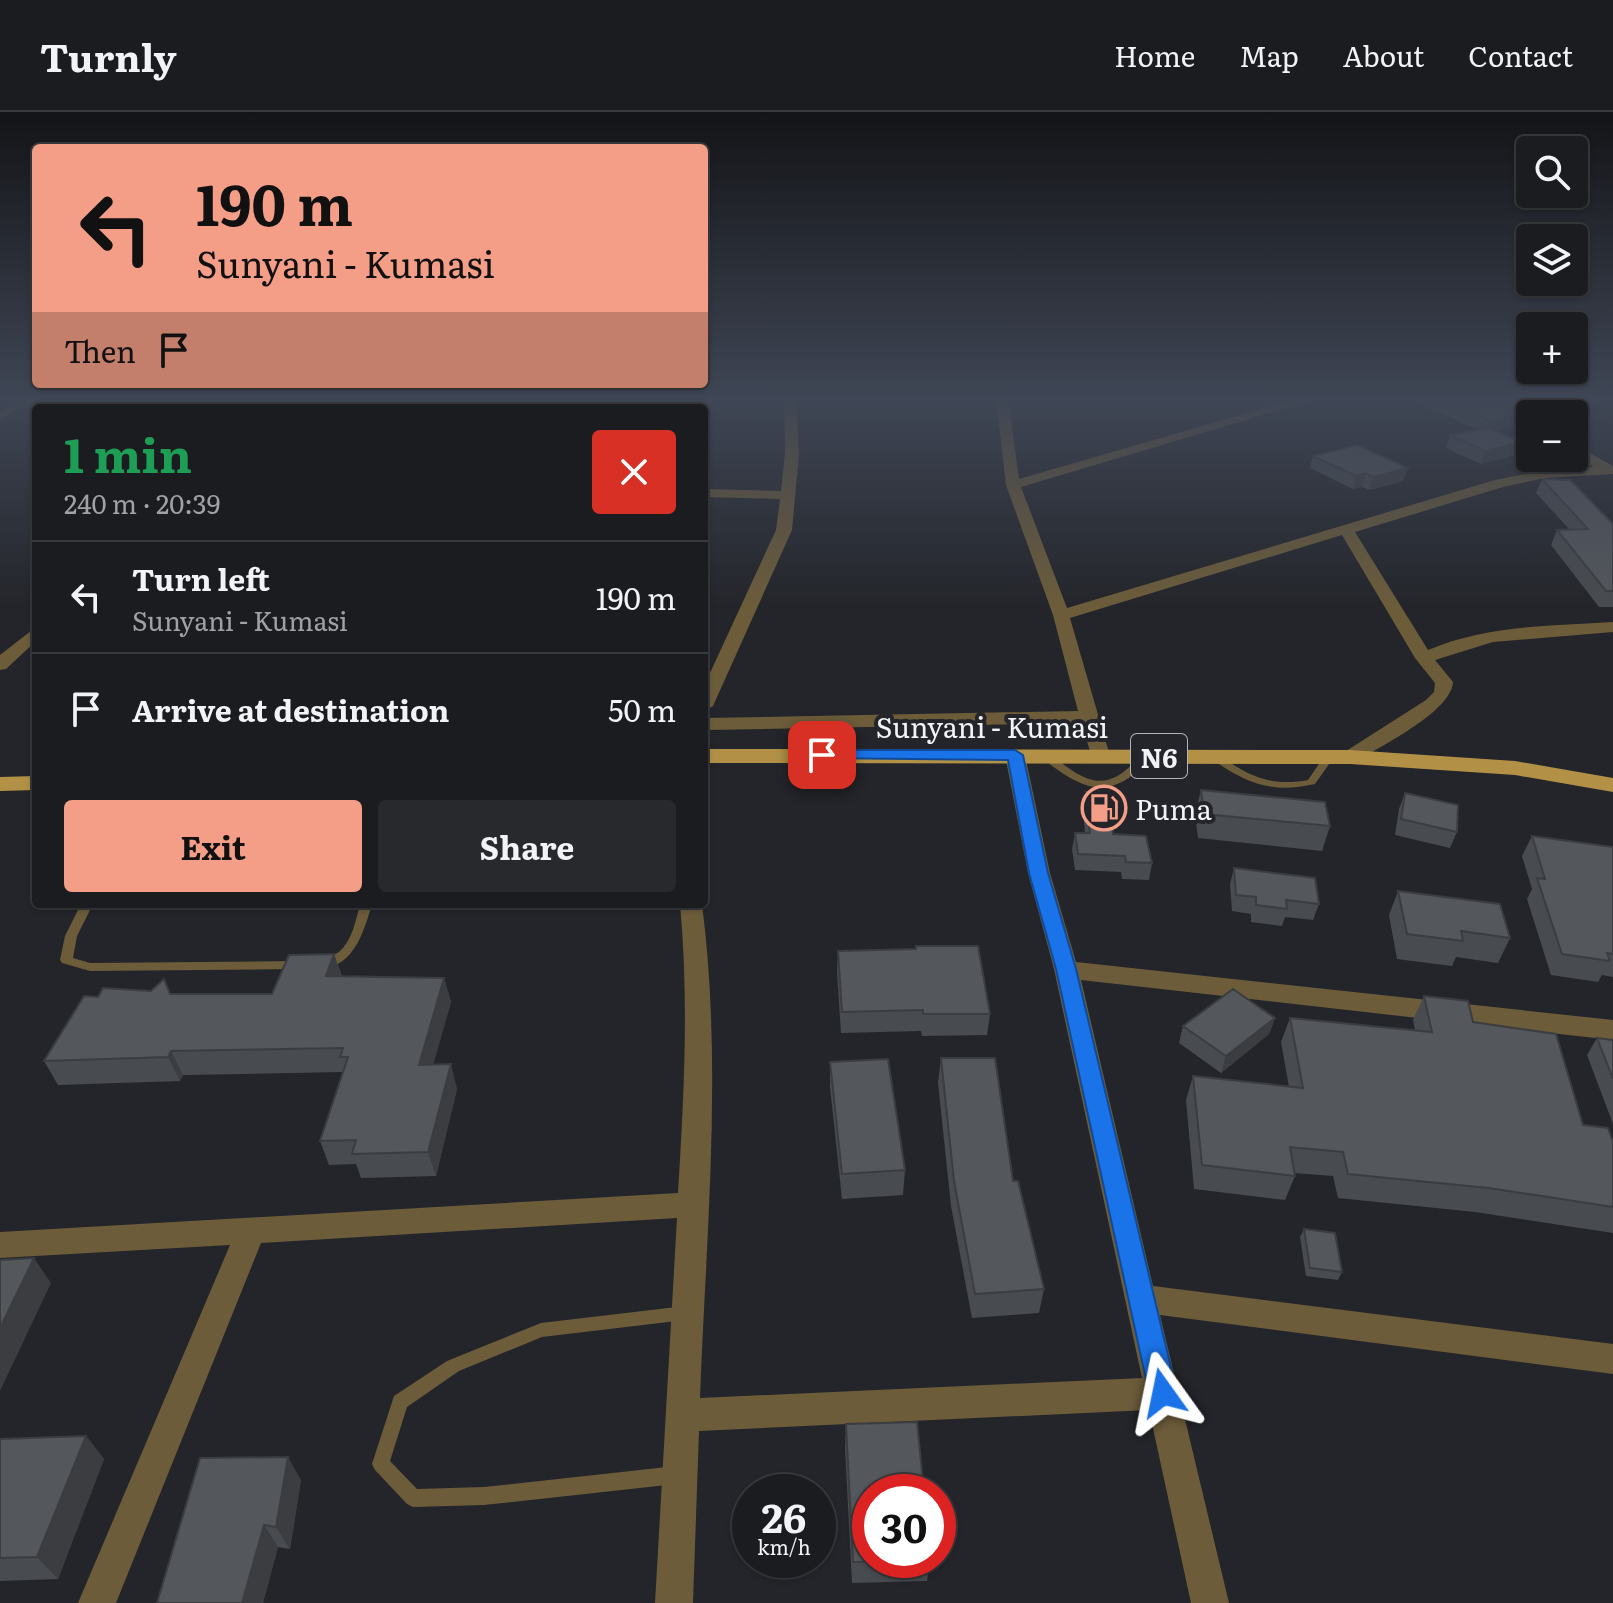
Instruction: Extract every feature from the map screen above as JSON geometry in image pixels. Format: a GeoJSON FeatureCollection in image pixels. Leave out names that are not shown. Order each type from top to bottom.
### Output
{"type":"FeatureCollection","features":[{"type":"Feature","properties":{"kind":"main road","name":"Sunyani - Kumasi"},"geometry":{"type":"LineString","coordinates":[[708,756],[1340,757],[1515,768],[1613,785]]}},
{"type":"Feature","properties":{"kind":"main road"},"geometry":{"type":"LineString","coordinates":[[0,784],[32,783]]}},
{"type":"Feature","properties":{"kind":"street"},"geometry":{"type":"LineString","coordinates":[[708,698],[784,530],[790,468]]}},
{"type":"Feature","properties":{"kind":"street"},"geometry":{"type":"LineString","coordinates":[[1011,468],[1013,485],[1061,615],[1100,756]]}},
{"type":"Feature","properties":{"kind":"street"},"geometry":{"type":"LineString","coordinates":[[1013,485],[1073,468]]}},
{"type":"Feature","properties":{"kind":"street"},"geometry":{"type":"LineString","coordinates":[[1061,615],[1500,483],[1544,474],[1610,470]]}},
{"type":"Feature","properties":{"kind":"street"},"geometry":{"type":"LineString","coordinates":[[708,493],[786,495]]}},
{"type":"Feature","properties":{"kind":"street"},"geometry":{"type":"LineString","coordinates":[[1340,757],[1433,704],[1443,693],[1444,682],[1424,658],[1346,530]]}},
{"type":"Feature","properties":{"kind":"street"},"geometry":{"type":"LineString","coordinates":[[1424,658],[1454,643],[1613,627]]}},
{"type":"Feature","properties":{"kind":"street"},"geometry":{"type":"LineString","coordinates":[[0,665],[32,636]]}},
{"type":"Feature","properties":{"kind":"street"},"geometry":{"type":"LineString","coordinates":[[708,724],[1089,717]]}},
{"type":"Feature","properties":{"kind":"street"},"geometry":{"type":"LineString","coordinates":[[1015,755],[1039,873],[1066,969],[1210,1603]]}},
{"type":"Feature","properties":{"kind":"street"},"geometry":{"type":"LineString","coordinates":[[674,1603],[700,1042],[699,975],[691,908]]}},
{"type":"Feature","properties":{"kind":"street"},"geometry":{"type":"LineString","coordinates":[[1066,969],[1212,989],[1341,998],[1613,1030]]}},
{"type":"Feature","properties":{"kind":"street"},"geometry":{"type":"LineString","coordinates":[[0,1245],[694,1205]]}},
{"type":"Feature","properties":{"kind":"street"},"geometry":{"type":"LineString","coordinates":[[97,1603],[250,1232]]}},
{"type":"Feature","properties":{"kind":"street"},"geometry":{"type":"LineString","coordinates":[[1143,1299],[1613,1359]]}},
{"type":"Feature","properties":{"kind":"street"},"geometry":{"type":"LineString","coordinates":[[685,1415],[1163,1393]]}},
{"type":"Feature","properties":{"kind":"lane"},"geometry":{"type":"LineString","coordinates":[[1046,756],[1082,783],[1109,784],[1129,778],[1146,756]]}},
{"type":"Feature","properties":{"kind":"lane"},"geometry":{"type":"LineString","coordinates":[[1214,756],[1261,785],[1289,788],[1311,782],[1340,757]]}},
{"type":"Feature","properties":{"kind":"lane"},"geometry":{"type":"LineString","coordinates":[[85,908],[71,936],[66,960],[90,967],[326,964],[344,957],[354,944],[365,908]]}},
{"type":"Feature","properties":{"kind":"lane"},"geometry":{"type":"LineString","coordinates":[[681,1474],[484,1496],[413,1498],[381,1464],[400,1402],[453,1366],[541,1330],[689,1312]]}},
{"type":"Feature","properties":{"kind":"building"},"geometry":{"type":"Polygon","coordinates":[[[1338,468],[1408,468],[1373,477],[1366,473],[1356,476],[1338,468]]]}},
{"type":"Feature","properties":{"kind":"building"},"geometry":{"type":"Polygon","coordinates":[[[1542,479],[1570,480],[1613,524],[1613,591],[1606,591],[1557,530],[1588,529],[1542,479]]]}},
{"type":"Feature","properties":{"kind":"building"},"geometry":{"type":"Polygon","coordinates":[[[1201,790],[1325,802],[1330,826],[1204,814],[1201,790]]]}},
{"type":"Feature","properties":{"kind":"building"},"geometry":{"type":"Polygon","coordinates":[[[1086,792],[1110,793],[1113,834],[1146,836],[1152,863],[1126,862],[1125,856],[1078,854],[1075,833],[1090,833],[1086,792]]]}},
{"type":"Feature","properties":{"kind":"building"},"geometry":{"type":"Polygon","coordinates":[[[1405,793],[1458,805],[1457,832],[1401,819],[1405,793]]]}},
{"type":"Feature","properties":{"kind":"building"},"geometry":{"type":"Polygon","coordinates":[[[1532,836],[1613,847],[1613,954],[1607,953],[1610,961],[1562,954],[1537,878],[1545,879],[1532,836]]]}},
{"type":"Feature","properties":{"kind":"building"},"geometry":{"type":"Polygon","coordinates":[[[1234,868],[1315,878],[1319,904],[1286,900],[1287,909],[1256,905],[1256,897],[1236,895],[1234,868]]]}},
{"type":"Feature","properties":{"kind":"building"},"geometry":{"type":"Polygon","coordinates":[[[1398,891],[1500,904],[1510,938],[1461,931],[1463,941],[1407,934],[1398,891]]]}},
{"type":"Feature","properties":{"kind":"building"},"geometry":{"type":"Polygon","coordinates":[[[916,946],[978,946],[990,1014],[923,1014],[923,1010],[842,1012],[838,951],[916,949],[916,946]]]}},
{"type":"Feature","properties":{"kind":"building"},"geometry":{"type":"Polygon","coordinates":[[[334,954],[326,976],[444,978],[419,1065],[451,1064],[428,1152],[352,1154],[356,1140],[320,1141],[348,1057],[340,1057],[343,1048],[171,1051],[168,1057],[44,1061],[84,996],[98,997],[103,988],[151,991],[164,979],[170,994],[272,994],[289,955],[334,954]]]}},
{"type":"Feature","properties":{"kind":"building"},"geometry":{"type":"Polygon","coordinates":[[[1233,989],[1275,1018],[1226,1056],[1183,1026],[1233,989]]]}},
{"type":"Feature","properties":{"kind":"building"},"geometry":{"type":"Polygon","coordinates":[[[1424,996],[1468,1001],[1473,1022],[1556,1034],[1583,1125],[1608,1128],[1613,1142],[1613,1207],[1489,1188],[1348,1174],[1343,1152],[1290,1147],[1295,1176],[1202,1165],[1193,1076],[1303,1088],[1290,1018],[1432,1032],[1424,996]]]}},
{"type":"Feature","properties":{"kind":"building"},"geometry":{"type":"Polygon","coordinates":[[[1597,1038],[1613,1040],[1613,1079],[1597,1038]]]}},
{"type":"Feature","properties":{"kind":"building"},"geometry":{"type":"Polygon","coordinates":[[[941,1058],[995,1058],[1013,1181],[1018,1181],[1044,1289],[975,1294],[954,1181],[941,1058]]]}},
{"type":"Feature","properties":{"kind":"building"},"geometry":{"type":"Polygon","coordinates":[[[888,1059],[905,1170],[842,1174],[830,1062],[888,1059]]]}},
{"type":"Feature","properties":{"kind":"building"},"geometry":{"type":"Polygon","coordinates":[[[1304,1229],[1335,1233],[1342,1272],[1310,1268],[1304,1229]]]}},
{"type":"Feature","properties":{"kind":"building"},"geometry":{"type":"Polygon","coordinates":[[[34,1258],[0,1328],[0,1260],[34,1258]]]}},
{"type":"Feature","properties":{"kind":"building"},"geometry":{"type":"Polygon","coordinates":[[[917,1422],[922,1474],[852,1474],[852,1542],[846,1424],[917,1422]]]}},
{"type":"Feature","properties":{"kind":"building"},"geometry":{"type":"Polygon","coordinates":[[[86,1436],[37,1557],[0,1558],[0,1439],[86,1436]]]}},
{"type":"Feature","properties":{"kind":"building"},"geometry":{"type":"Polygon","coordinates":[[[288,1457],[276,1527],[264,1525],[242,1603],[157,1603],[200,1458],[288,1457]]]}},
{"type":"Feature","properties":{"kind":"place","name":"Puma"},"geometry":{"type":"Point","coordinates":[1104,808]}},
{"type":"Feature","properties":{"kind":"route"},"geometry":{"type":"LineString","coordinates":[[822,755],[1015,755],[1039,873],[1066,969],[1163,1393]]}}]}
